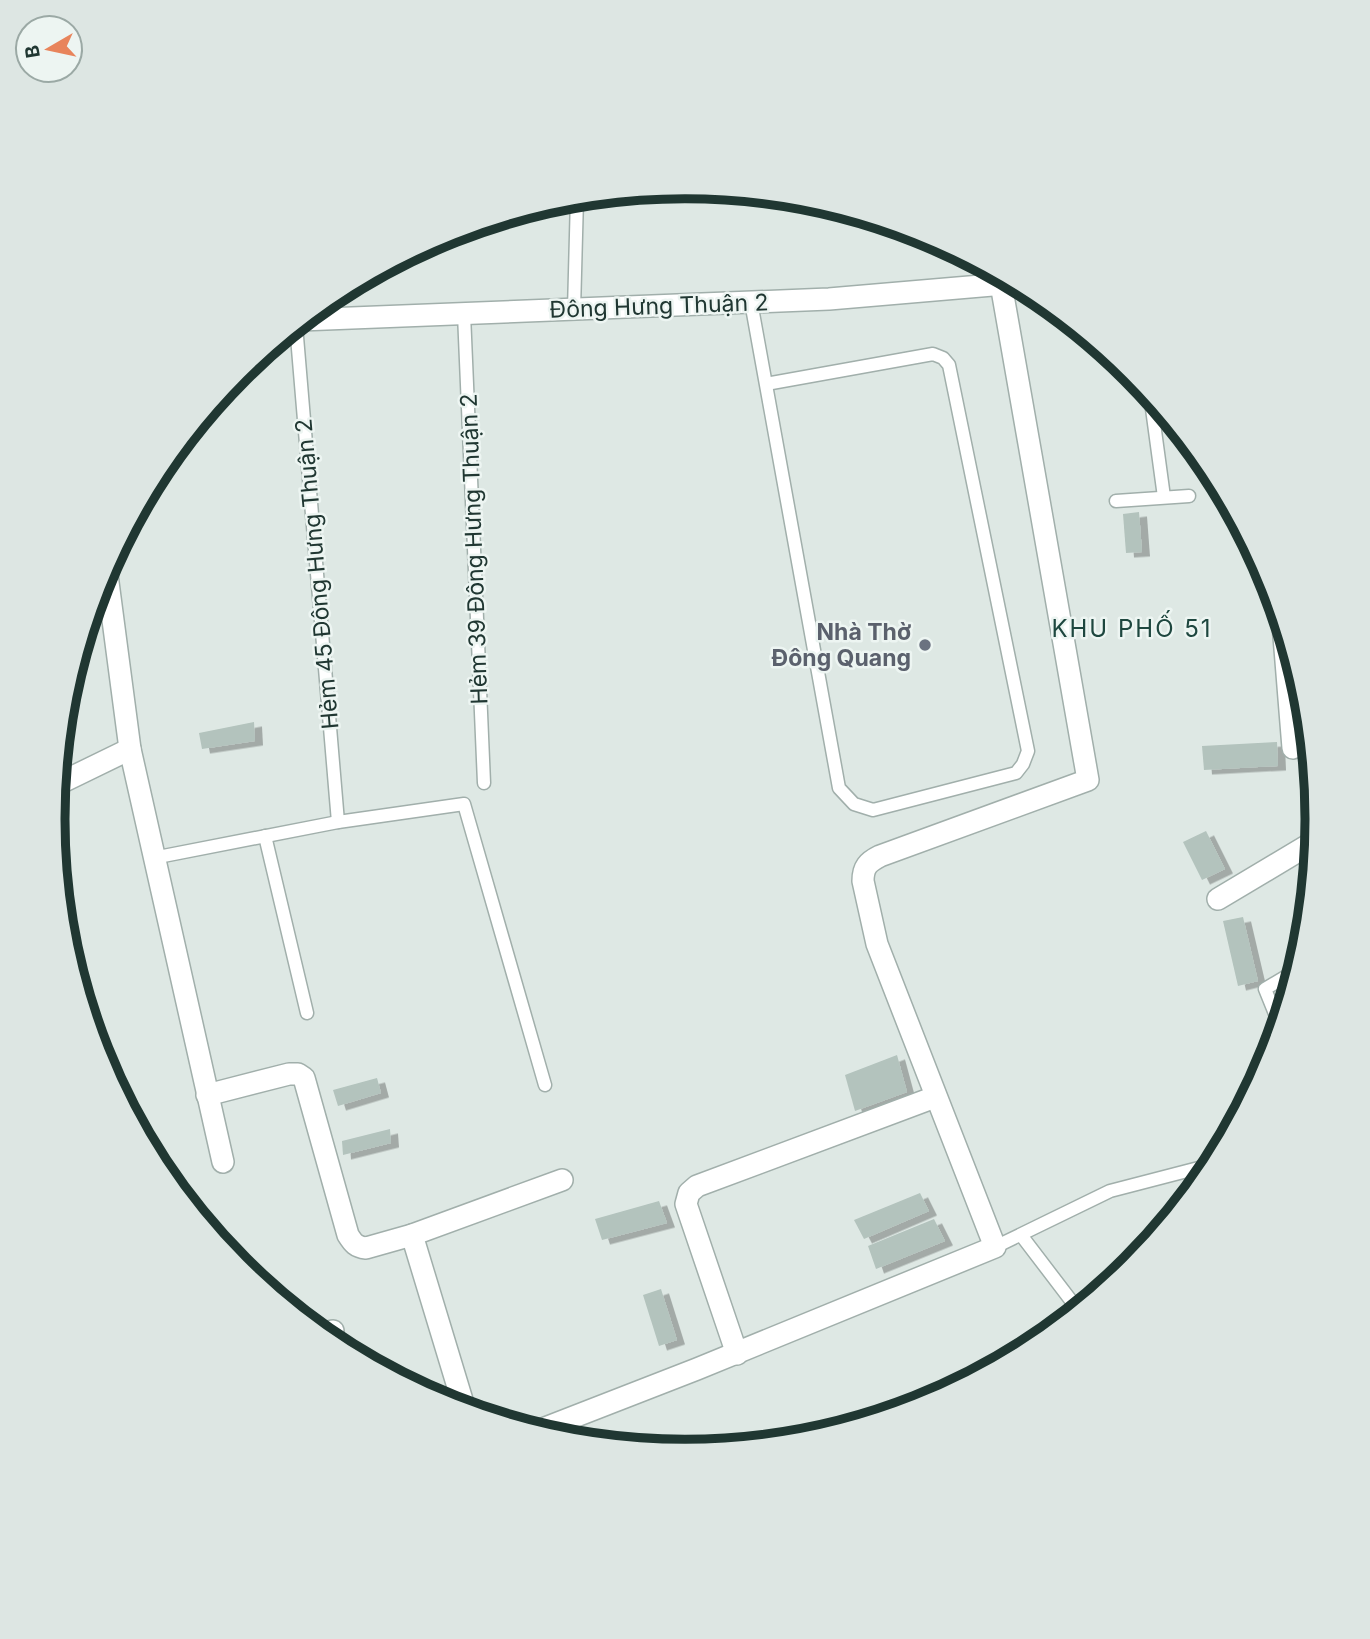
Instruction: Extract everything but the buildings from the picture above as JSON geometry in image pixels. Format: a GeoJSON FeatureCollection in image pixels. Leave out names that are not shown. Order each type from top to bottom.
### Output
{"type":"FeatureCollection","features":[{"type":"Feature","properties":{"kind":"street","name":"Đông Hưng Thuận 2"},"geometry":{"type":"LineString","coordinates":[[318,319],[829,299],[999,285]]}},
{"type":"Feature","properties":{"kind":"street"},"geometry":{"type":"LineString","coordinates":[[552,1425],[737,1354],[995,1248],[877,944],[863,871],[869,861],[880,856],[1088,780],[1010,292]]}},
{"type":"Feature","properties":{"kind":"street"},"geometry":{"type":"LineString","coordinates":[[109,590],[130,749],[223,1163]]}},
{"type":"Feature","properties":{"kind":"street"},"geometry":{"type":"LineString","coordinates":[[1287,671],[1293,748]]}},
{"type":"Feature","properties":{"kind":"street"},"geometry":{"type":"LineString","coordinates":[[66,780],[130,749]]}},
{"type":"Feature","properties":{"kind":"street"},"geometry":{"type":"LineString","coordinates":[[1218,899],[1304,847]]}},
{"type":"Feature","properties":{"kind":"street"},"geometry":{"type":"LineString","coordinates":[[207,1095],[298,1074],[304,1078],[348,1235],[353,1243],[366,1248],[412,1235],[562,1180]]}},
{"type":"Feature","properties":{"kind":"street"},"geometry":{"type":"LineString","coordinates":[[737,1354],[686,1204],[689,1193],[697,1186],[935,1097]]}},
{"type":"Feature","properties":{"kind":"street"},"geometry":{"type":"LineString","coordinates":[[412,1235],[461,1398]]}},
{"type":"Feature","properties":{"kind":"lane"},"geometry":{"type":"LineString","coordinates":[[574,310],[577,209]]}},
{"type":"Feature","properties":{"kind":"lane"},"geometry":{"type":"LineString","coordinates":[[751,302],[839,788],[854,804],[873,810],[1016,773],[1028,751],[949,365],[943,358],[933,354],[766,384]]}},
{"type":"Feature","properties":{"kind":"lane","name":"Hẻm 39 Đông Hưng Thuận 2"},"geometry":{"type":"LineString","coordinates":[[464,314],[484,783]]}},
{"type":"Feature","properties":{"kind":"lane","name":"Hẻm 45 Đông Hưng Thuận 2"},"geometry":{"type":"LineString","coordinates":[[297,335],[338,822]]}},
{"type":"Feature","properties":{"kind":"lane"},"geometry":{"type":"LineString","coordinates":[[1153,413],[1164,497]]}},
{"type":"Feature","properties":{"kind":"lane"},"geometry":{"type":"LineString","coordinates":[[1116,501],[1189,496]]}},
{"type":"Feature","properties":{"kind":"lane"},"geometry":{"type":"LineString","coordinates":[[153,858],[338,822],[464,804],[545,1085]]}},
{"type":"Feature","properties":{"kind":"lane"},"geometry":{"type":"LineString","coordinates":[[265,836],[307,1013]]}},
{"type":"Feature","properties":{"kind":"lane"},"geometry":{"type":"LineString","coordinates":[[1274,1012],[1265,989],[1285,977]]}},
{"type":"Feature","properties":{"kind":"lane"},"geometry":{"type":"LineString","coordinates":[[995,1248],[1110,1191],[1198,1168]]}},
{"type":"Feature","properties":{"kind":"lane"},"geometry":{"type":"LineString","coordinates":[[1021,1235],[1073,1303]]}},
{"type":"Feature","properties":{"kind":"place","name":"Nhà Thờ Đông Quang"},"geometry":{"type":"Point","coordinates":[925,645]}},
{"type":"Feature","properties":{"kind":"district","name":"KHU PHỐ 51"},"geometry":{"type":"Point","coordinates":[1132,629]}}]}
